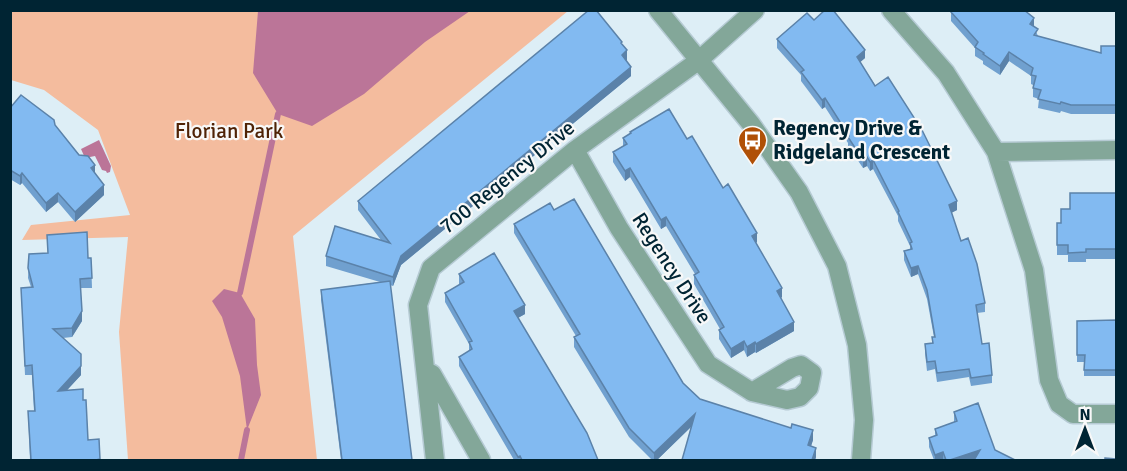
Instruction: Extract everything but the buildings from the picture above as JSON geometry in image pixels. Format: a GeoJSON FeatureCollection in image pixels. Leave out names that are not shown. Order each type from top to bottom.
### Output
{"type":"FeatureCollection","features":[{"type":"Feature","properties":{"kind":"street"},"geometry":{"type":"LineString","coordinates":[[658,10],[751,124],[799,192],[837,266],[857,345],[864,420],[861,460]]}},
{"type":"Feature","properties":{"kind":"street","name":"700 Regency Drive"},"geometry":{"type":"LineString","coordinates":[[426,371],[418,305],[431,268],[575,150],[698,60],[755,10]]}},
{"type":"Feature","properties":{"kind":"street"},"geometry":{"type":"LineString","coordinates":[[891,10],[946,74],[996,152],[1034,270],[1049,380],[1059,405],[1073,414],[1116,414]]}},
{"type":"Feature","properties":{"kind":"street","name":"Regency Drive"},"geometry":{"type":"LineString","coordinates":[[575,150],[619,228],[708,364],[752,392]]}},
{"type":"Feature","properties":{"kind":"street"},"geometry":{"type":"LineString","coordinates":[[996,152],[1116,150]]}},
{"type":"Feature","properties":{"kind":"street"},"geometry":{"type":"LineString","coordinates":[[426,371],[435,460]]}},
{"type":"Feature","properties":{"kind":"street"},"geometry":{"type":"LineString","coordinates":[[426,371],[432,374],[481,460]]}},
{"type":"Feature","properties":{"kind":"green space","name":"Florian Park"},"geometry":{"type":"Polygon","coordinates":[[[10,11],[568,11],[293,236],[317,460],[128,460],[119,332],[128,237],[22,240],[31,225],[130,215],[98,130],[44,90],[11,80],[10,11]]]}},
{"type":"Feature","properties":{"kind":"shaded area"},"geometry":{"type":"Polygon","coordinates":[[[258,10],[470,11],[425,42],[364,94],[312,126],[278,114],[253,73],[258,10]]]}},
{"type":"Feature","properties":{"kind":"shaded area"},"geometry":{"type":"Polygon","coordinates":[[[99,140],[111,166],[110,172],[107,173],[102,170],[95,156],[85,158],[81,149],[99,140]]]}},
{"type":"Feature","properties":{"kind":"shaded area"},"geometry":{"type":"Polygon","coordinates":[[[224,289],[240,293],[255,319],[261,395],[247,430],[240,376],[222,317],[212,301],[224,289]]]}},
{"type":"Feature","properties":{"kind":"waterway"},"geometry":{"type":"LineString","coordinates":[[240,293],[278,114]]}},
{"type":"Feature","properties":{"kind":"waterway"},"geometry":{"type":"LineString","coordinates":[[241,460],[247,430]]}},
{"type":"Feature","properties":{"kind":"place","name":"Regency Drive & Ridgeland Crescent"},"geometry":{"type":"Point","coordinates":[752,166]}}]}
